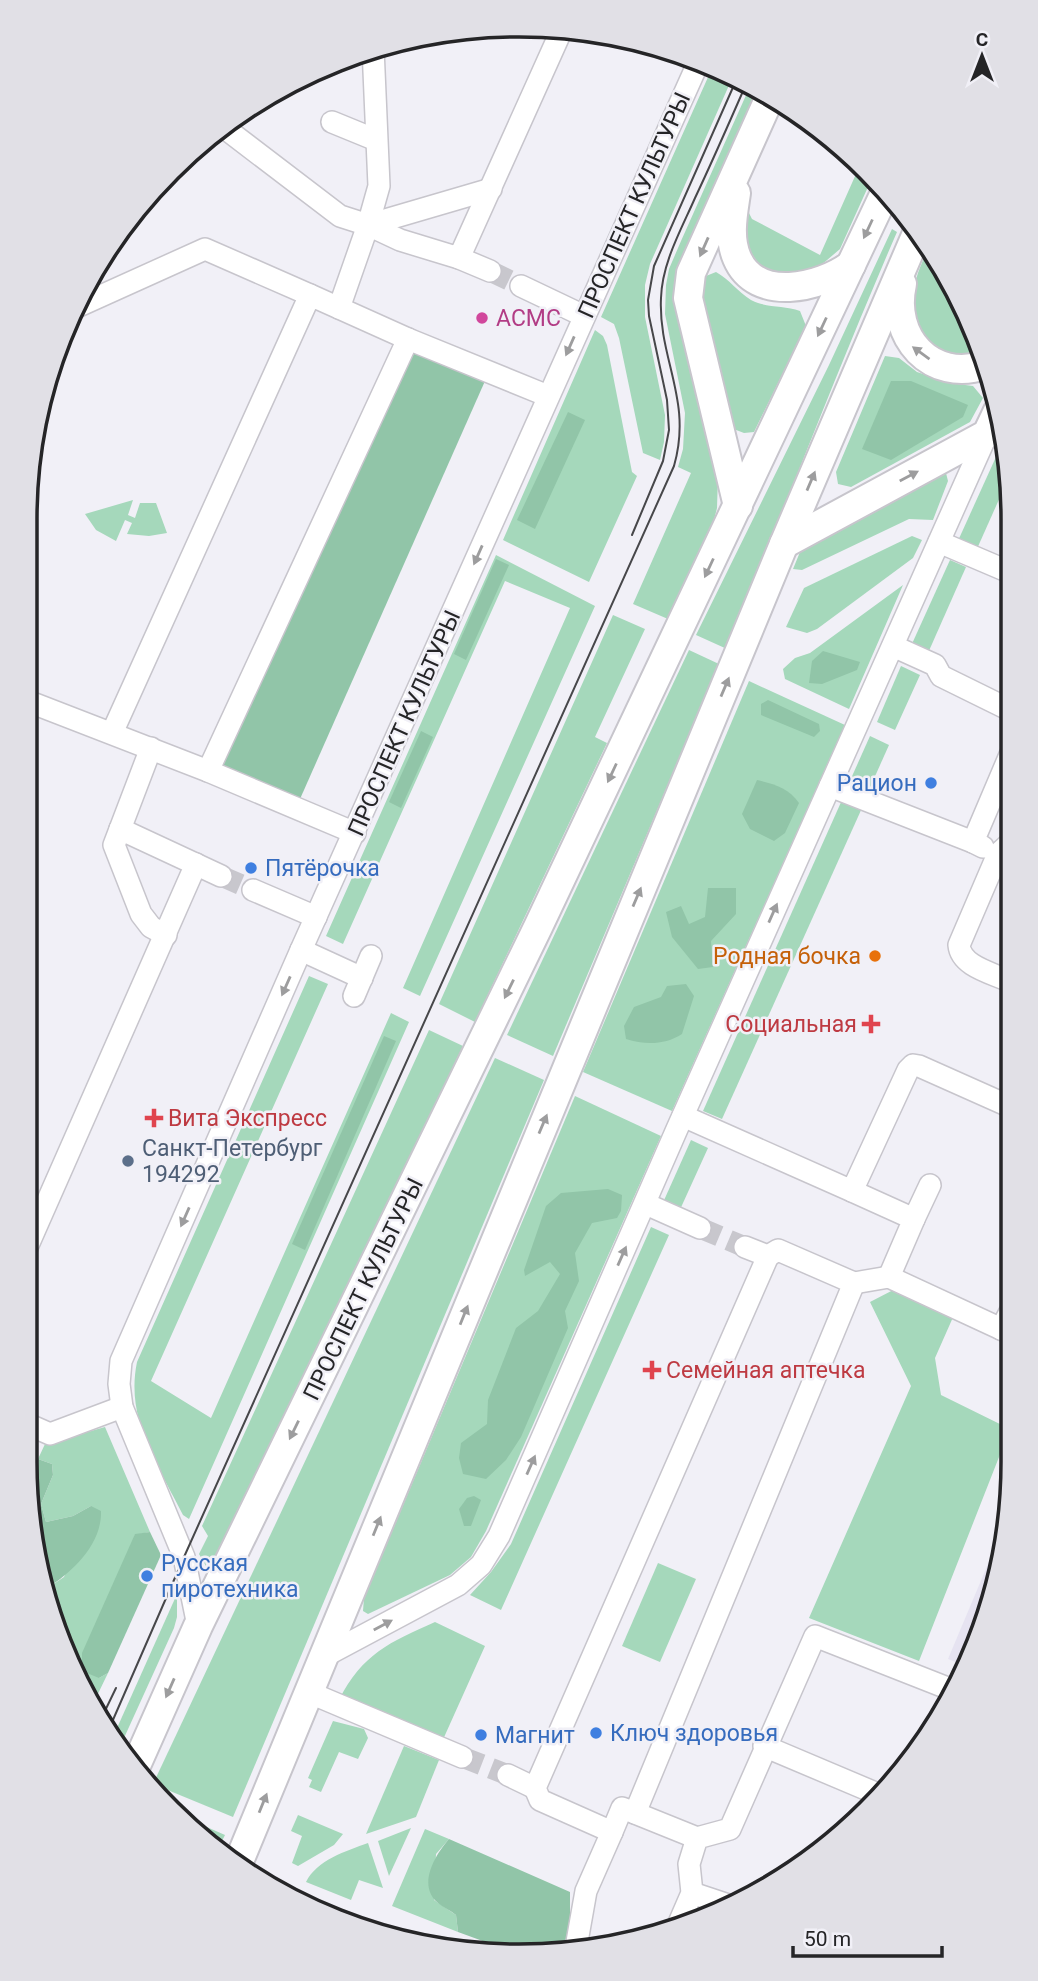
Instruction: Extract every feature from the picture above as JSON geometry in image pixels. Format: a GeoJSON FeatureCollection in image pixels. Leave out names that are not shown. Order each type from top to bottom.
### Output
{"type":"FeatureCollection","features":[{"type":"Feature","properties":{"kind":"main road"},"geometry":{"type":"LineString","coordinates":[[738,506],[688,298],[691,273],[766,105]]}},
{"type":"Feature","properties":{"kind":"main road"},"geometry":{"type":"LineString","coordinates":[[741,162],[732,231],[736,257],[743,269],[756,280],[775,287],[788,287],[825,280],[851,265]]}},
{"type":"Feature","properties":{"kind":"main road","name":"ПРОСПЕКТ КУЛЬТУРЫ"},"geometry":{"type":"LineString","coordinates":[[139,1759],[198,1626],[432,1149],[881,200]]}},
{"type":"Feature","properties":{"kind":"main road"},"geometry":{"type":"LineString","coordinates":[[241,1856],[784,544],[913,241]]}},
{"type":"Feature","properties":{"kind":"main road"},"geometry":{"type":"LineString","coordinates":[[914,242],[899,305],[902,323],[912,346],[932,360],[954,368],[977,367]]}},
{"type":"Feature","properties":{"kind":"main road"},"geometry":{"type":"LineString","coordinates":[[784,544],[992,423]]}},
{"type":"Feature","properties":{"kind":"street"},"geometry":{"type":"LineString","coordinates":[[459,258],[558,39]]}},
{"type":"Feature","properties":{"kind":"street"},"geometry":{"type":"LineString","coordinates":[[339,308],[379,186],[373,59]]}},
{"type":"Feature","properties":{"kind":"street","name":"ПРОСПЕКТ КУЛЬТУРЫ"},"geometry":{"type":"LineString","coordinates":[[198,1626],[184,1557],[122,1407],[119,1384],[121,1362],[301,950],[695,70]]}},
{"type":"Feature","properties":{"kind":"street"},"geometry":{"type":"LineString","coordinates":[[332,122],[376,140]]}},
{"type":"Feature","properties":{"kind":"street"},"geometry":{"type":"LineString","coordinates":[[230,133],[340,216],[490,271]]}},
{"type":"Feature","properties":{"kind":"street"},"geometry":{"type":"LineString","coordinates":[[368,225],[491,189]]}},
{"type":"Feature","properties":{"kind":"street"},"geometry":{"type":"LineString","coordinates":[[88,302],[205,249],[408,339],[548,396]]}},
{"type":"Feature","properties":{"kind":"street"},"geometry":{"type":"LineString","coordinates":[[521,286],[584,316]]}},
{"type":"Feature","properties":{"kind":"street"},"geometry":{"type":"LineString","coordinates":[[111,733],[310,295]]}},
{"type":"Feature","properties":{"kind":"street"},"geometry":{"type":"LineString","coordinates":[[208,771],[408,339]]}},
{"type":"Feature","properties":{"kind":"street"},"geometry":{"type":"LineString","coordinates":[[323,1657],[458,1585],[481,1565],[499,1536],[992,424]]}},
{"type":"Feature","properties":{"kind":"street"},"geometry":{"type":"LineString","coordinates":[[939,542],[1001,568]]}},
{"type":"Feature","properties":{"kind":"street"},"geometry":{"type":"LineString","coordinates":[[893,646],[935,665],[941,676],[1001,706]]}},
{"type":"Feature","properties":{"kind":"street"},"geometry":{"type":"LineString","coordinates":[[37,706],[151,748],[355,833]]}},
{"type":"Feature","properties":{"kind":"street"},"geometry":{"type":"LineString","coordinates":[[151,748],[114,845],[141,914],[151,927],[166,935]]}},
{"type":"Feature","properties":{"kind":"street"},"geometry":{"type":"LineString","coordinates":[[973,842],[1001,776]]}},
{"type":"Feature","properties":{"kind":"street"},"geometry":{"type":"LineString","coordinates":[[830,786],[973,842],[1001,847]]}},
{"type":"Feature","properties":{"kind":"street"},"geometry":{"type":"LineString","coordinates":[[120,829],[221,876]]}},
{"type":"Feature","properties":{"kind":"street"},"geometry":{"type":"LineString","coordinates":[[1001,854],[961,938],[960,952],[968,962],[1001,977]]}},
{"type":"Feature","properties":{"kind":"street"},"geometry":{"type":"LineString","coordinates":[[37,1225],[196,864]]}},
{"type":"Feature","properties":{"kind":"street"},"geometry":{"type":"LineString","coordinates":[[253,890],[316,917]]}},
{"type":"Feature","properties":{"kind":"street"},"geometry":{"type":"LineString","coordinates":[[301,950],[358,987],[371,956]]}},
{"type":"Feature","properties":{"kind":"street"},"geometry":{"type":"LineString","coordinates":[[852,1191],[908,1070],[913,1065],[1001,1103]]}},
{"type":"Feature","properties":{"kind":"street"},"geometry":{"type":"LineString","coordinates":[[683,1116],[914,1219]]}},
{"type":"Feature","properties":{"kind":"street"},"geometry":{"type":"LineString","coordinates":[[889,1277],[930,1185]]}},
{"type":"Feature","properties":{"kind":"street"},"geometry":{"type":"LineString","coordinates":[[646,1204],[700,1228]]}},
{"type":"Feature","properties":{"kind":"street"},"geometry":{"type":"LineString","coordinates":[[745,1247],[768,1256]]}},
{"type":"Feature","properties":{"kind":"street"},"geometry":{"type":"LineString","coordinates":[[535,1788],[768,1256],[778,1250],[854,1283],[889,1277],[1001,1329]]}},
{"type":"Feature","properties":{"kind":"street"},"geometry":{"type":"LineString","coordinates":[[635,1813],[854,1283]]}},
{"type":"Feature","properties":{"kind":"street"},"geometry":{"type":"LineString","coordinates":[[37,1428],[50,1434],[122,1407]]}},
{"type":"Feature","properties":{"kind":"street"},"geometry":{"type":"LineString","coordinates":[[577,1940],[586,1891],[622,1808],[697,1838],[730,1829],[764,1746],[815,1636],[945,1687]]}},
{"type":"Feature","properties":{"kind":"street"},"geometry":{"type":"LineString","coordinates":[[308,1692],[463,1757]]}},
{"type":"Feature","properties":{"kind":"street"},"geometry":{"type":"LineString","coordinates":[[764,1746],[871,1791]]}},
{"type":"Feature","properties":{"kind":"street"},"geometry":{"type":"LineString","coordinates":[[508,1775],[535,1788],[540,1800],[612,1832]]}},
{"type":"Feature","properties":{"kind":"street"},"geometry":{"type":"LineString","coordinates":[[682,1916],[692,1893],[689,1864],[697,1838]]}},
{"type":"Feature","properties":{"kind":"street"},"geometry":{"type":"LineString","coordinates":[[692,1893],[718,1902]]}},
{"type":"Feature","properties":{"kind":"shaded area"},"geometry":{"type":"Polygon","coordinates":[[[992,1553],[985,1587],[965,1647],[958,1663],[948,1659],[992,1553]]]}},
{"type":"Feature","properties":{"kind":"green space"},"geometry":{"type":"Polygon","coordinates":[[[709,75],[729,85],[650,264],[645,285],[645,317],[665,415],[660,460],[643,453],[619,338],[614,324],[601,317],[709,75]]]}},
{"type":"Feature","properties":{"kind":"green space"},"geometry":{"type":"Polygon","coordinates":[[[747,94],[754,98],[676,273],[674,297],[718,475],[717,508],[713,524],[668,619],[633,604],[691,473],[678,467],[683,449],[685,413],[665,314],[669,269],[747,94]]]}},
{"type":"Feature","properties":{"kind":"green space"},"geometry":{"type":"Polygon","coordinates":[[[856,174],[868,187],[840,249],[813,272],[793,277],[763,271],[740,242],[746,207],[752,219],[820,255],[856,174]]]}},
{"type":"Feature","properties":{"kind":"green space"},"geometry":{"type":"Polygon","coordinates":[[[892,229],[897,232],[727,649],[696,635],[829,365],[892,229]]]}},
{"type":"Feature","properties":{"kind":"green space"},"geometry":{"type":"Polygon","coordinates":[[[924,258],[952,306],[973,356],[953,355],[940,351],[926,338],[915,311],[914,292],[924,258]]]}},
{"type":"Feature","properties":{"kind":"green space"},"geometry":{"type":"Polygon","coordinates":[[[716,272],[751,300],[800,311],[806,326],[754,432],[744,433],[731,428],[699,296],[706,276],[716,272]]]}},
{"type":"Feature","properties":{"kind":"green space"},"geometry":{"type":"Polygon","coordinates":[[[595,330],[603,336],[607,345],[632,472],[637,476],[589,582],[503,540],[595,330]]]}},
{"type":"Feature","properties":{"kind":"green space"},"geometry":{"type":"Polygon","coordinates":[[[412,352],[485,381],[300,799],[221,766],[412,352]]]}},
{"type":"Feature","properties":{"kind":"green space"},"geometry":{"type":"Polygon","coordinates":[[[885,356],[899,358],[917,372],[950,383],[973,386],[983,398],[970,422],[851,487],[838,484],[836,472],[885,356]]]}},
{"type":"Feature","properties":{"kind":"green space"},"geometry":{"type":"Polygon","coordinates":[[[891,381],[911,381],[968,405],[963,417],[891,460],[862,449],[891,381]]]}},
{"type":"Feature","properties":{"kind":"green space"},"geometry":{"type":"Polygon","coordinates":[[[568,412],[585,420],[535,529],[517,520],[568,412]]]}},
{"type":"Feature","properties":{"kind":"green space"},"geometry":{"type":"Polygon","coordinates":[[[997,455],[1000,497],[976,551],[957,543],[997,455]]]}},
{"type":"Feature","properties":{"kind":"green space"},"geometry":{"type":"Polygon","coordinates":[[[934,471],[946,473],[948,481],[933,520],[909,519],[802,570],[793,569],[800,552],[811,541],[934,471]]]}},
{"type":"Feature","properties":{"kind":"green space"},"geometry":{"type":"Polygon","coordinates":[[[133,500],[128,515],[135,518],[140,503],[156,503],[167,533],[149,536],[127,534],[132,523],[125,520],[116,541],[96,530],[85,514],[133,500]]]}},
{"type":"Feature","properties":{"kind":"green space"},"geometry":{"type":"Polygon","coordinates":[[[912,536],[922,540],[913,558],[817,629],[807,633],[786,627],[804,588],[912,536]]]}},
{"type":"Feature","properties":{"kind":"green space"},"geometry":{"type":"Polygon","coordinates":[[[496,555],[595,606],[420,996],[403,988],[570,608],[505,581],[343,944],[326,936],[496,555]]]}},
{"type":"Feature","properties":{"kind":"green space"},"geometry":{"type":"Polygon","coordinates":[[[496,559],[509,565],[466,660],[454,654],[496,559]]]}},
{"type":"Feature","properties":{"kind":"green space"},"geometry":{"type":"Polygon","coordinates":[[[950,560],[966,567],[928,653],[911,646],[950,560]]]}},
{"type":"Feature","properties":{"kind":"green space"},"geometry":{"type":"Polygon","coordinates":[[[903,585],[849,709],[785,679],[783,669],[795,658],[810,653],[903,585]]]}},
{"type":"Feature","properties":{"kind":"green space"},"geometry":{"type":"Polygon","coordinates":[[[613,615],[645,629],[595,737],[607,743],[475,1022],[439,1004],[613,615]]]}},
{"type":"Feature","properties":{"kind":"green space"},"geometry":{"type":"Polygon","coordinates":[[[689,650],[719,664],[553,1056],[507,1035],[689,650]]]}},
{"type":"Feature","properties":{"kind":"green space"},"geometry":{"type":"Polygon","coordinates":[[[823,651],[860,662],[857,670],[822,684],[809,683],[812,661],[823,651]]]}},
{"type":"Feature","properties":{"kind":"green space"},"geometry":{"type":"Polygon","coordinates":[[[901,666],[920,675],[895,730],[877,722],[901,666]]]}},
{"type":"Feature","properties":{"kind":"green space"},"geometry":{"type":"Polygon","coordinates":[[[749,681],[845,725],[672,1111],[583,1072],[749,681]]]}},
{"type":"Feature","properties":{"kind":"green space"},"geometry":{"type":"Polygon","coordinates":[[[768,700],[819,724],[820,731],[814,737],[761,715],[761,704],[768,700]]]}},
{"type":"Feature","properties":{"kind":"green space"},"geometry":{"type":"Polygon","coordinates":[[[421,731],[433,737],[401,808],[389,802],[421,731]]]}},
{"type":"Feature","properties":{"kind":"green space"},"geometry":{"type":"Polygon","coordinates":[[[870,736],[889,745],[868,792],[849,783],[870,736]]]}},
{"type":"Feature","properties":{"kind":"green space"},"geometry":{"type":"Polygon","coordinates":[[[757,780],[786,790],[799,803],[785,833],[774,841],[750,829],[742,814],[757,780]]]}},
{"type":"Feature","properties":{"kind":"green space"},"geometry":{"type":"Polygon","coordinates":[[[842,800],[862,808],[722,1119],[703,1111],[842,800]]]}},
{"type":"Feature","properties":{"kind":"green space"},"geometry":{"type":"Polygon","coordinates":[[[708,888],[736,888],[736,914],[711,941],[713,967],[698,969],[672,937],[666,912],[681,906],[689,924],[705,917],[708,888]]]}},
{"type":"Feature","properties":{"kind":"green space"},"geometry":{"type":"Polygon","coordinates":[[[309,976],[328,984],[151,1381],[211,1418],[391,1013],[409,1022],[189,1519],[183,1515],[146,1442],[136,1403],[137,1362],[309,976]]]}},
{"type":"Feature","properties":{"kind":"green space"},"geometry":{"type":"Polygon","coordinates":[[[686,984],[694,996],[682,1034],[655,1043],[626,1039],[624,1026],[634,1007],[661,997],[667,986],[686,984]]]}},
{"type":"Feature","properties":{"kind":"green space"},"geometry":{"type":"Polygon","coordinates":[[[429,1030],[463,1046],[211,1575],[199,1554],[208,1536],[202,1526],[429,1030]]]}},
{"type":"Feature","properties":{"kind":"green space"},"geometry":{"type":"Polygon","coordinates":[[[384,1036],[396,1041],[305,1250],[292,1244],[384,1036]]]}},
{"type":"Feature","properties":{"kind":"green space"},"geometry":{"type":"Polygon","coordinates":[[[495,1058],[544,1080],[233,1817],[164,1789],[155,1779],[495,1058]]]}},
{"type":"Feature","properties":{"kind":"green space"},"geometry":{"type":"Polygon","coordinates":[[[575,1096],[661,1136],[486,1531],[471,1557],[450,1575],[368,1614],[363,1611],[364,1598],[575,1096]]]}},
{"type":"Feature","properties":{"kind":"green space"},"geometry":{"type":"Polygon","coordinates":[[[691,1140],[708,1148],[678,1214],[661,1207],[691,1140]]]}},
{"type":"Feature","properties":{"kind":"green space"},"geometry":{"type":"Polygon","coordinates":[[[608,1189],[622,1195],[621,1211],[617,1218],[592,1223],[575,1253],[579,1281],[565,1311],[568,1328],[521,1437],[506,1460],[486,1479],[463,1474],[459,1458],[461,1443],[487,1424],[488,1400],[516,1328],[538,1311],[560,1274],[550,1262],[525,1276],[524,1270],[546,1206],[561,1193],[608,1189]]]}},
{"type":"Feature","properties":{"kind":"green space"},"geometry":{"type":"Polygon","coordinates":[[[651,1227],[669,1235],[501,1610],[470,1595],[511,1544],[651,1227]]]}},
{"type":"Feature","properties":{"kind":"green space"},"geometry":{"type":"Polygon","coordinates":[[[899,1287],[954,1315],[935,1358],[941,1395],[1001,1425],[1001,1452],[919,1661],[809,1618],[911,1386],[870,1302],[899,1287]]]}},
{"type":"Feature","properties":{"kind":"green space"},"geometry":{"type":"Polygon","coordinates":[[[105,1427],[150,1532],[135,1535],[99,1678],[108,1673],[97,1696],[73,1647],[52,1585],[64,1577],[91,1506],[73,1516],[46,1522],[41,1504],[53,1475],[52,1464],[38,1459],[45,1444],[105,1427]]]}},
{"type":"Feature","properties":{"kind":"green space"},"geometry":{"type":"Polygon","coordinates":[[[38,1459],[52,1464],[53,1475],[41,1504],[46,1522],[73,1516],[91,1506],[101,1511],[100,1523],[91,1546],[75,1566],[52,1584],[41,1525],[38,1459]]]}},
{"type":"Feature","properties":{"kind":"green space"},"geometry":{"type":"Polygon","coordinates":[[[474,1496],[481,1500],[471,1526],[464,1526],[459,1509],[467,1498],[474,1496]]]}},
{"type":"Feature","properties":{"kind":"green space"},"geometry":{"type":"Polygon","coordinates":[[[150,1532],[161,1555],[108,1673],[99,1678],[85,1672],[82,1653],[135,1534],[150,1532]]]}},
{"type":"Feature","properties":{"kind":"green space"},"geometry":{"type":"Polygon","coordinates":[[[658,1563],[696,1579],[660,1662],[622,1646],[658,1563]]]}},
{"type":"Feature","properties":{"kind":"green space"},"geometry":{"type":"Polygon","coordinates":[[[177,1594],[174,1628],[124,1738],[117,1728],[177,1594]]]}},
{"type":"Feature","properties":{"kind":"green space"},"geometry":{"type":"Polygon","coordinates":[[[435,1622],[485,1646],[441,1744],[339,1700],[357,1671],[379,1651],[435,1622]]]}},
{"type":"Feature","properties":{"kind":"green space"},"geometry":{"type":"Polygon","coordinates":[[[333,1721],[364,1729],[368,1738],[358,1759],[339,1752],[321,1792],[309,1787],[312,1780],[308,1778],[333,1721]]]}},
{"type":"Feature","properties":{"kind":"green space"},"geometry":{"type":"Polygon","coordinates":[[[404,1746],[439,1760],[416,1817],[366,1834],[404,1746]]]}},
{"type":"Feature","properties":{"kind":"green space"},"geometry":{"type":"Polygon","coordinates":[[[298,1815],[343,1834],[334,1845],[298,1866],[292,1863],[302,1836],[291,1831],[298,1815]]]}},
{"type":"Feature","properties":{"kind":"green space"},"geometry":{"type":"Polygon","coordinates":[[[200,1824],[225,1835],[221,1842],[200,1824]]]}},
{"type":"Feature","properties":{"kind":"green space"},"geometry":{"type":"Polygon","coordinates":[[[411,1828],[389,1876],[378,1841],[411,1828]]]}},
{"type":"Feature","properties":{"kind":"green space"},"geometry":{"type":"Polygon","coordinates":[[[425,1829],[449,1839],[436,1854],[434,1900],[456,1915],[458,1932],[392,1906],[425,1829]]]}},
{"type":"Feature","properties":{"kind":"green space"},"geometry":{"type":"Polygon","coordinates":[[[449,1839],[570,1892],[570,1934],[567,1941],[488,1943],[458,1932],[456,1915],[437,1902],[429,1887],[431,1869],[449,1839]]]}},
{"type":"Feature","properties":{"kind":"green space"},"geometry":{"type":"Polygon","coordinates":[[[368,1843],[383,1888],[359,1880],[351,1900],[306,1882],[325,1862],[368,1843]]]}},
{"type":"Feature","properties":{"kind":"tunnel"},"geometry":{"type":"LineString","coordinates":[[490,271],[521,286]]}},
{"type":"Feature","properties":{"kind":"tunnel"},"geometry":{"type":"LineString","coordinates":[[221,876],[253,890]]}},
{"type":"Feature","properties":{"kind":"tunnel"},"geometry":{"type":"LineString","coordinates":[[700,1228],[745,1247]]}},
{"type":"Feature","properties":{"kind":"tunnel"},"geometry":{"type":"LineString","coordinates":[[462,1757],[508,1775]]}},
{"type":"Feature","properties":{"kind":"tram line"},"geometry":{"type":"LineString","coordinates":[[632,535],[663,461],[669,430],[667,400],[649,316],[648,300],[654,266],[733,87]]}},
{"type":"Feature","properties":{"kind":"tram line"},"geometry":{"type":"LineString","coordinates":[[112,1721],[674,466],[680,420],[661,320],[662,285],[673,247],[743,92]]}},
{"type":"Feature","properties":{"kind":"tram line"},"geometry":{"type":"LineString","coordinates":[[105,1710],[116,1688]]}},
{"type":"Feature","properties":{"kind":"place","name":"АСМС"},"geometry":{"type":"Point","coordinates":[482,318]}},
{"type":"Feature","properties":{"kind":"place","name":"Рацион"},"geometry":{"type":"Point","coordinates":[931,783]}},
{"type":"Feature","properties":{"kind":"place","name":"Пятёрочка"},"geometry":{"type":"Point","coordinates":[251,868]}},
{"type":"Feature","properties":{"kind":"place","name":"Родная бочка"},"geometry":{"type":"Point","coordinates":[875,956]}},
{"type":"Feature","properties":{"kind":"place","name":"Социальная"},"geometry":{"type":"Point","coordinates":[871,1024]}},
{"type":"Feature","properties":{"kind":"place","name":"Вита Экспресс"},"geometry":{"type":"Point","coordinates":[154,1118]}},
{"type":"Feature","properties":{"kind":"place","name":"Санкт-Петербург 194292"},"geometry":{"type":"Point","coordinates":[128,1161]}},
{"type":"Feature","properties":{"kind":"place","name":"Семейная аптечка"},"geometry":{"type":"Point","coordinates":[652,1370]}},
{"type":"Feature","properties":{"kind":"place","name":"Русская пиротехника"},"geometry":{"type":"Point","coordinates":[147,1576]}},
{"type":"Feature","properties":{"kind":"place","name":"Ключ здоровья"},"geometry":{"type":"Point","coordinates":[596,1733]}},
{"type":"Feature","properties":{"kind":"place","name":"Магнит"},"geometry":{"type":"Point","coordinates":[481,1735]}}]}
